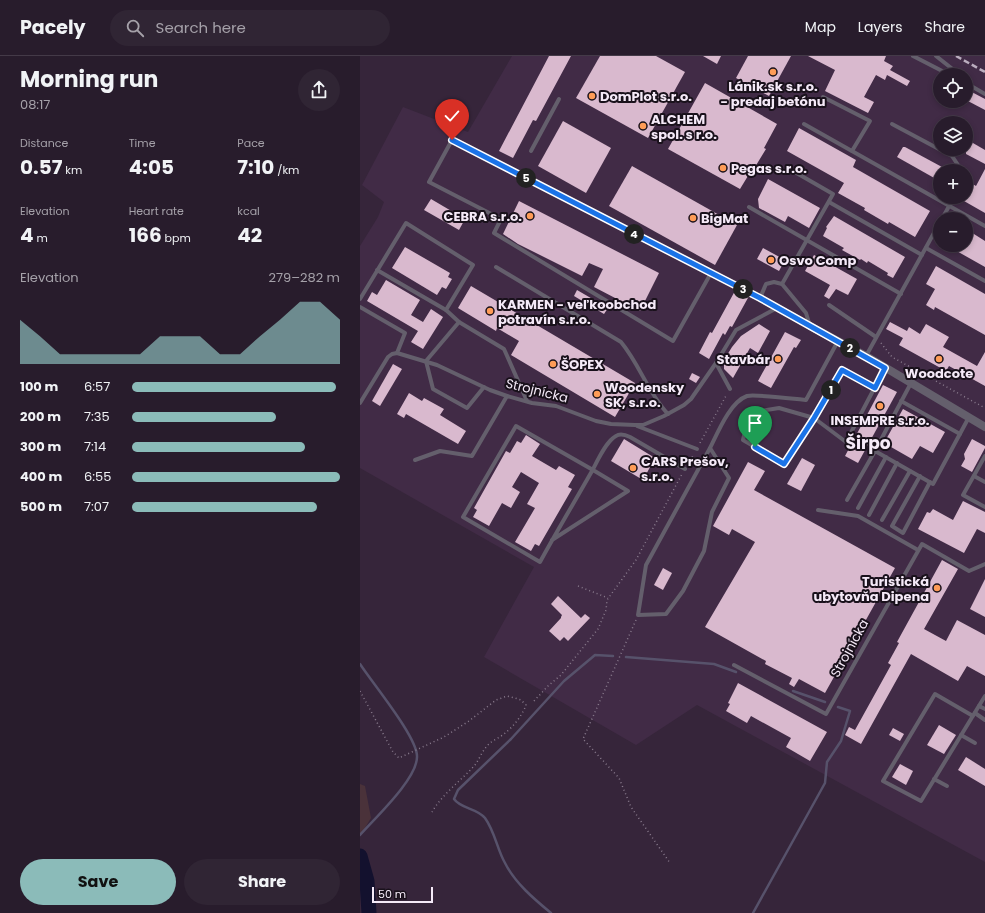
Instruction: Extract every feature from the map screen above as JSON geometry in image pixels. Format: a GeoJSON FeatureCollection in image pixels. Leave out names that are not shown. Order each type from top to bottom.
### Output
{"type":"FeatureCollection","features":[{"type":"Feature","properties":{"kind":"street"},"geometry":{"type":"LineString","coordinates":[[810,326],[866,356],[985,427]]}},
{"type":"Feature","properties":{"kind":"lane"},"geometry":{"type":"LineString","coordinates":[[913,56],[936,68]]}},
{"type":"Feature","properties":{"kind":"lane"},"geometry":{"type":"LineString","coordinates":[[936,56],[951,68]]}},
{"type":"Feature","properties":{"kind":"lane"},"geometry":{"type":"LineString","coordinates":[[973,87],[985,94]]}},
{"type":"Feature","properties":{"kind":"lane"},"geometry":{"type":"LineString","coordinates":[[823,97],[870,121],[852,151]]}},
{"type":"Feature","properties":{"kind":"lane"},"geometry":{"type":"LineString","coordinates":[[531,151],[559,99]]}},
{"type":"Feature","properties":{"kind":"lane"},"geometry":{"type":"LineString","coordinates":[[804,124],[985,226]]}},
{"type":"Feature","properties":{"kind":"lane"},"geometry":{"type":"LineString","coordinates":[[892,124],[952,156],[957,164]]}},
{"type":"Feature","properties":{"kind":"lane"},"geometry":{"type":"LineString","coordinates":[[711,273],[673,341],[494,234],[501,219],[429,182],[452,140],[760,298],[810,326]]}},
{"type":"Feature","properties":{"kind":"lane"},"geometry":{"type":"LineString","coordinates":[[782,284],[833,194],[793,171]]}},
{"type":"Feature","properties":{"kind":"lane"},"geometry":{"type":"LineString","coordinates":[[829,202],[922,255]]}},
{"type":"Feature","properties":{"kind":"lane"},"geometry":{"type":"LineString","coordinates":[[946,212],[949,205]]}},
{"type":"Feature","properties":{"kind":"lane"},"geometry":{"type":"LineString","coordinates":[[749,207],[901,294]]}},
{"type":"Feature","properties":{"kind":"lane"},"geometry":{"type":"LineString","coordinates":[[360,299],[406,223],[473,265],[446,310]]}},
{"type":"Feature","properties":{"kind":"lane"},"geometry":{"type":"LineString","coordinates":[[866,356],[933,235]]}},
{"type":"Feature","properties":{"kind":"lane"},"geometry":{"type":"LineString","coordinates":[[926,248],[985,281]]}},
{"type":"Feature","properties":{"kind":"lane"},"geometry":{"type":"LineString","coordinates":[[496,267],[621,342],[658,402],[668,414]]}},
{"type":"Feature","properties":{"kind":"lane"},"geometry":{"type":"LineString","coordinates":[[377,270],[446,310],[459,322],[504,349],[527,401]]}},
{"type":"Feature","properties":{"kind":"lane"},"geometry":{"type":"LineString","coordinates":[[760,298],[766,284],[774,282],[782,284],[806,313],[810,326]]}},
{"type":"Feature","properties":{"kind":"lane"},"geometry":{"type":"LineString","coordinates":[[829,305],[876,338]]}},
{"type":"Feature","properties":{"kind":"lane"},"geometry":{"type":"LineString","coordinates":[[360,307],[405,333],[397,353],[388,357],[360,403]]}},
{"type":"Feature","properties":{"kind":"lane","name":"Strojnícka"},"geometry":{"type":"LineString","coordinates":[[397,353],[437,365],[507,396],[556,406],[610,424],[635,426],[678,409],[690,399],[716,363],[736,330],[777,308]]}},
{"type":"Feature","properties":{"kind":"lane"},"geometry":{"type":"LineString","coordinates":[[459,322],[426,361],[434,389],[467,408],[484,387]]}},
{"type":"Feature","properties":{"kind":"lane"},"geometry":{"type":"LineString","coordinates":[[710,448],[729,478],[712,512],[704,551],[683,591],[666,614],[638,615],[646,565],[710,448],[735,404],[748,396],[806,400],[838,341]]}},
{"type":"Feature","properties":{"kind":"lane"},"geometry":{"type":"LineString","coordinates":[[716,363],[730,389]]}},
{"type":"Feature","properties":{"kind":"lane"},"geometry":{"type":"LineString","coordinates":[[875,388],[842,370],[814,418],[784,464],[743,440],[746,427],[761,411],[779,408],[814,418],[846,442],[875,388],[885,368]]}},
{"type":"Feature","properties":{"kind":"lane"},"geometry":{"type":"LineString","coordinates":[[847,500],[911,383]]}},
{"type":"Feature","properties":{"kind":"lane"},"geometry":{"type":"LineString","coordinates":[[415,460],[440,451],[472,456],[507,396]]}},
{"type":"Feature","properties":{"kind":"lane"},"geometry":{"type":"LineString","coordinates":[[901,401],[960,434]]}},
{"type":"Feature","properties":{"kind":"lane"},"geometry":{"type":"LineString","coordinates":[[875,451],[933,484],[969,418]]}},
{"type":"Feature","properties":{"kind":"lane"},"geometry":{"type":"LineString","coordinates":[[552,540],[628,491],[593,470],[516,426],[463,517],[540,562],[552,540],[593,470],[610,440],[617,435],[624,435],[685,468]]}},
{"type":"Feature","properties":{"kind":"lane"},"geometry":{"type":"LineString","coordinates":[[635,426],[697,448]]}},
{"type":"Feature","properties":{"kind":"lane"},"geometry":{"type":"LineString","coordinates":[[985,456],[963,495],[985,507]]}},
{"type":"Feature","properties":{"kind":"lane"},"geometry":{"type":"LineString","coordinates":[[858,508],[886,457]]}},
{"type":"Feature","properties":{"kind":"lane"},"geometry":{"type":"LineString","coordinates":[[868,515],[897,463]]}},
{"type":"Feature","properties":{"kind":"lane"},"geometry":{"type":"LineString","coordinates":[[882,520],[910,471]]}},
{"type":"Feature","properties":{"kind":"lane"},"geometry":{"type":"LineString","coordinates":[[920,476],[892,526],[903,532],[930,482]]}},
{"type":"Feature","properties":{"kind":"lane"},"geometry":{"type":"LineString","coordinates":[[974,476],[985,482]]}},
{"type":"Feature","properties":{"kind":"lane"},"geometry":{"type":"LineString","coordinates":[[818,510],[858,516],[918,550],[922,544],[969,570],[985,564]]}},
{"type":"Feature","properties":{"kind":"lane","name":"Strojnícka"},"geometry":{"type":"LineString","coordinates":[[734,665],[826,714],[918,550]]}},
{"type":"Feature","properties":{"kind":"lane"},"geometry":{"type":"LineString","coordinates":[[985,696],[974,715],[934,779],[921,802],[883,781],[935,694],[974,715],[985,720]]}},
{"type":"Feature","properties":{"kind":"lane"},"geometry":{"type":"LineString","coordinates":[[979,706],[985,709]]}},
{"type":"Feature","properties":{"kind":"lane"},"geometry":{"type":"LineString","coordinates":[[961,735],[975,743]]}},
{"type":"Feature","properties":{"kind":"lane"},"geometry":{"type":"LineString","coordinates":[[934,779],[947,786]]}},
{"type":"Feature","properties":{"kind":"path"},"geometry":{"type":"LineString","coordinates":[[876,338],[892,357],[985,408]]}},
{"type":"Feature","properties":{"kind":"path"},"geometry":{"type":"LineString","coordinates":[[534,701],[561,675],[598,629],[606,610],[608,598],[636,560],[685,468],[730,389]]}},
{"type":"Feature","properties":{"kind":"path"},"geometry":{"type":"LineString","coordinates":[[578,586],[608,598]]}},
{"type":"Feature","properties":{"kind":"path"},"geometry":{"type":"LineString","coordinates":[[638,615],[583,738],[619,778],[630,807],[670,863]]}},
{"type":"Feature","properties":{"kind":"path"},"geometry":{"type":"LineString","coordinates":[[360,691],[393,752],[399,758],[444,737],[469,721],[496,700],[507,696],[521,700],[526,705],[519,719],[504,735],[487,745],[479,760],[469,772],[438,802],[432,812]]}},
{"type":"Feature","properties":{"kind":"shaded area"},"geometry":{"type":"Polygon","coordinates":[[[512,56],[985,56],[985,862],[697,705],[636,745],[484,657],[534,567],[360,468],[360,246],[378,217],[384,202],[362,185],[403,107],[468,132],[512,56]]]}},
{"type":"Feature","properties":{"kind":"shaded area"},"geometry":{"type":"Polygon","coordinates":[[[360,784],[365,786],[371,818],[360,836],[360,784]]]}},
{"type":"Feature","properties":{"kind":"building"},"geometry":{"type":"Polygon","coordinates":[[[549,56],[571,56],[536,121],[533,120],[513,158],[499,151],[549,56]]]}},
{"type":"Feature","properties":{"kind":"building"},"geometry":{"type":"Polygon","coordinates":[[[600,56],[656,56],[685,72],[648,138],[576,98],[600,56]]]}},
{"type":"Feature","properties":{"kind":"building"},"geometry":{"type":"Polygon","coordinates":[[[703,56],[721,56],[717,64],[703,56]]]}},
{"type":"Feature","properties":{"kind":"building"},"geometry":{"type":"Polygon","coordinates":[[[748,56],[791,56],[769,96],[736,78],[748,56]]]}},
{"type":"Feature","properties":{"kind":"building"},"geometry":{"type":"Polygon","coordinates":[[[808,56],[886,56],[884,61],[893,66],[890,70],[910,81],[907,86],[887,75],[885,80],[876,75],[864,97],[874,102],[868,113],[825,91],[835,70],[808,56]]]}},
{"type":"Feature","properties":{"kind":"building"},"geometry":{"type":"Polygon","coordinates":[[[705,83],[777,124],[764,148],[766,149],[740,189],[668,149],[705,83]]]}},
{"type":"Feature","properties":{"kind":"building"},"geometry":{"type":"Polygon","coordinates":[[[973,93],[985,99],[985,110],[973,104],[973,93]]]}},
{"type":"Feature","properties":{"kind":"building"},"geometry":{"type":"Polygon","coordinates":[[[563,121],[611,148],[586,193],[538,166],[563,121]]]}},
{"type":"Feature","properties":{"kind":"building"},"geometry":{"type":"Polygon","coordinates":[[[799,128],[856,160],[853,167],[930,211],[915,237],[889,222],[888,224],[864,210],[865,208],[838,193],[844,183],[787,151],[799,128]]]}},
{"type":"Feature","properties":{"kind":"building"},"geometry":{"type":"Polygon","coordinates":[[[973,143],[985,150],[985,164],[970,156],[973,156],[973,143]]]}},
{"type":"Feature","properties":{"kind":"building"},"geometry":{"type":"Polygon","coordinates":[[[903,147],[905,147],[936,164],[933,164],[933,177],[897,157],[903,147]]]}},
{"type":"Feature","properties":{"kind":"building"},"geometry":{"type":"Polygon","coordinates":[[[632,166],[737,225],[715,265],[609,206],[632,166]]]}},
{"type":"Feature","properties":{"kind":"building"},"geometry":{"type":"Polygon","coordinates":[[[985,169],[985,213],[969,204],[973,204],[973,184],[976,186],[985,169]]]}},
{"type":"Feature","properties":{"kind":"building"},"geometry":{"type":"Polygon","coordinates":[[[768,179],[820,208],[809,228],[788,216],[785,222],[759,208],[758,199],[768,179]]]}},
{"type":"Feature","properties":{"kind":"building"},"geometry":{"type":"Polygon","coordinates":[[[431,199],[465,219],[459,230],[424,210],[431,199]]]}},
{"type":"Feature","properties":{"kind":"building"},"geometry":{"type":"Polygon","coordinates":[[[519,201],[659,273],[640,311],[594,287],[603,269],[589,263],[582,276],[518,244],[503,234],[519,201]]]}},
{"type":"Feature","properties":{"kind":"building"},"geometry":{"type":"Polygon","coordinates":[[[834,216],[905,257],[893,278],[887,275],[888,273],[868,261],[867,263],[842,250],[844,248],[823,236],[827,228],[826,227],[834,216]]]}},
{"type":"Feature","properties":{"kind":"building"},"geometry":{"type":"Polygon","coordinates":[[[973,233],[985,241],[985,267],[958,252],[973,252],[973,233]]]}},
{"type":"Feature","properties":{"kind":"building"},"geometry":{"type":"Polygon","coordinates":[[[405,247],[450,273],[448,277],[452,279],[446,289],[442,287],[437,295],[392,268],[405,247]]]}},
{"type":"Feature","properties":{"kind":"building","name":"Osvo Comp"},"geometry":{"type":"Polygon","coordinates":[[[763,248],[785,260],[779,271],[757,259],[763,248]]]}},
{"type":"Feature","properties":{"kind":"building"},"geometry":{"type":"Polygon","coordinates":[[[814,255],[857,279],[848,295],[836,289],[829,299],[824,296],[830,285],[805,271],[814,255]]]}},
{"type":"Feature","properties":{"kind":"building"},"geometry":{"type":"Polygon","coordinates":[[[936,266],[985,294],[985,335],[935,307],[934,310],[926,305],[935,289],[926,284],[936,266]]]}},
{"type":"Feature","properties":{"kind":"building"},"geometry":{"type":"Polygon","coordinates":[[[386,280],[420,300],[411,315],[423,322],[431,309],[443,317],[423,349],[411,342],[418,331],[367,301],[372,292],[377,295],[386,280]]]}},
{"type":"Feature","properties":{"kind":"building"},"geometry":{"type":"Polygon","coordinates":[[[471,286],[635,383],[615,417],[511,355],[519,341],[497,328],[496,331],[458,308],[471,286]]]}},
{"type":"Feature","properties":{"kind":"building"},"geometry":{"type":"Polygon","coordinates":[[[736,289],[749,296],[732,327],[730,326],[725,335],[723,333],[709,359],[699,353],[710,332],[712,333],[736,289]]]}},
{"type":"Feature","properties":{"kind":"building"},"geometry":{"type":"Polygon","coordinates":[[[577,290],[608,308],[604,314],[574,296],[577,290]]]}},
{"type":"Feature","properties":{"kind":"building"},"geometry":{"type":"Polygon","coordinates":[[[890,322],[907,331],[909,327],[920,334],[926,324],[949,337],[943,347],[977,366],[985,352],[985,386],[949,366],[946,371],[899,345],[903,338],[886,329],[890,322]]]}},
{"type":"Feature","properties":{"kind":"building"},"geometry":{"type":"Polygon","coordinates":[[[759,324],[770,331],[758,353],[750,348],[733,378],[724,369],[724,360],[741,336],[759,324]]]}},
{"type":"Feature","properties":{"kind":"building"},"geometry":{"type":"Polygon","coordinates":[[[785,332],[801,340],[796,348],[794,347],[771,388],[758,381],[785,332]]]}},
{"type":"Feature","properties":{"kind":"building"},"geometry":{"type":"Polygon","coordinates":[[[393,364],[402,369],[380,406],[372,401],[393,364]]]}},
{"type":"Feature","properties":{"kind":"building"},"geometry":{"type":"Polygon","coordinates":[[[692,373],[700,377],[696,383],[689,379],[692,373]]]}},
{"type":"Feature","properties":{"kind":"building"},"geometry":{"type":"Polygon","coordinates":[[[883,385],[897,392],[858,463],[845,456],[883,385]]]}},
{"type":"Feature","properties":{"kind":"building"},"geometry":{"type":"Polygon","coordinates":[[[409,393],[422,401],[424,398],[444,409],[440,415],[466,431],[458,444],[406,414],[404,418],[397,414],[409,393]]]}},
{"type":"Feature","properties":{"kind":"building"},"geometry":{"type":"Polygon","coordinates":[[[903,409],[945,432],[933,453],[920,446],[912,459],[884,443],[903,409]]]}},
{"type":"Feature","properties":{"kind":"building"},"geometry":{"type":"Polygon","coordinates":[[[526,435],[540,444],[532,456],[556,470],[559,466],[575,475],[568,487],[572,489],[539,546],[535,544],[531,551],[515,542],[535,508],[527,504],[539,483],[521,472],[512,487],[520,492],[511,508],[502,503],[489,526],[473,517],[477,510],[474,508],[506,451],[510,453],[517,441],[521,443],[526,435]]]}},
{"type":"Feature","properties":{"kind":"building"},"geometry":{"type":"Polygon","coordinates":[[[624,439],[655,458],[643,480],[611,461],[624,439]]]}},
{"type":"Feature","properties":{"kind":"building"},"geometry":{"type":"Polygon","coordinates":[[[972,439],[985,446],[985,448],[972,472],[961,466],[965,459],[964,454],[972,439]]]}},
{"type":"Feature","properties":{"kind":"building"},"geometry":{"type":"Polygon","coordinates":[[[802,458],[815,465],[801,491],[787,484],[802,458]]]}},
{"type":"Feature","properties":{"kind":"building"},"geometry":{"type":"Polygon","coordinates":[[[748,462],[765,471],[754,490],[895,568],[825,693],[799,679],[794,687],[789,684],[792,678],[765,664],[766,661],[705,627],[755,542],[732,529],[729,535],[713,526],[748,462]]]}},
{"type":"Feature","properties":{"kind":"building"},"geometry":{"type":"Polygon","coordinates":[[[963,501],[985,512],[985,533],[977,529],[964,553],[918,529],[927,512],[930,513],[933,509],[953,520],[963,501]]]}},
{"type":"Feature","properties":{"kind":"building"},"geometry":{"type":"Polygon","coordinates":[[[942,560],[958,569],[924,629],[946,641],[957,620],[985,635],[985,676],[967,666],[958,681],[911,654],[861,744],[845,735],[849,727],[855,730],[891,665],[888,663],[899,643],[897,642],[942,560]]]}},
{"type":"Feature","properties":{"kind":"building"},"geometry":{"type":"Polygon","coordinates":[[[663,568],[672,573],[663,590],[654,585],[663,568]]]}},
{"type":"Feature","properties":{"kind":"building"},"geometry":{"type":"Polygon","coordinates":[[[985,579],[985,617],[970,609],[985,579]]]}},
{"type":"Feature","properties":{"kind":"building"},"geometry":{"type":"Polygon","coordinates":[[[558,596],[581,618],[585,614],[590,618],[568,641],[564,637],[560,641],[549,631],[562,615],[551,604],[558,596]]]}},
{"type":"Feature","properties":{"kind":"building"},"geometry":{"type":"Polygon","coordinates":[[[738,683],[827,732],[810,761],[786,747],[791,738],[751,716],[747,723],[726,711],[730,704],[728,703],[738,683]]]}},
{"type":"Feature","properties":{"kind":"building"},"geometry":{"type":"Polygon","coordinates":[[[939,725],[956,735],[944,754],[927,745],[939,725]]]}},
{"type":"Feature","properties":{"kind":"building"},"geometry":{"type":"Polygon","coordinates":[[[893,728],[904,734],[900,741],[889,735],[893,728]]]}},
{"type":"Feature","properties":{"kind":"building"},"geometry":{"type":"Polygon","coordinates":[[[966,757],[985,769],[985,786],[958,770],[966,757]]]}},
{"type":"Feature","properties":{"kind":"building"},"geometry":{"type":"Polygon","coordinates":[[[900,764],[913,771],[906,785],[892,777],[900,764]]]}},
{"type":"Feature","properties":{"kind":"waterway"},"geometry":{"type":"LineString","coordinates":[[551,913],[525,890],[509,870],[502,858],[491,829],[485,818],[478,812],[461,805],[454,799],[458,790],[511,739],[564,681],[595,655],[613,656]]}},
{"type":"Feature","properties":{"kind":"waterway"},"geometry":{"type":"LineString","coordinates":[[626,657],[714,664],[736,672]]}},
{"type":"Feature","properties":{"kind":"waterway"},"geometry":{"type":"LineString","coordinates":[[360,664],[403,724],[415,748],[417,757],[415,766],[403,787],[385,809],[360,835]]}},
{"type":"Feature","properties":{"kind":"waterway"},"geometry":{"type":"LineString","coordinates":[[793,691],[825,702]]}},
{"type":"Feature","properties":{"kind":"waterway"},"geometry":{"type":"LineString","coordinates":[[753,913],[825,783],[827,762],[841,741],[850,711],[838,707]]}},
{"type":"Feature","properties":{"kind":"waterway"},"geometry":{"type":"LineString","coordinates":[[360,856],[367,881],[369,913]]}},
{"type":"Feature","properties":{"kind":"railway"},"geometry":{"type":"LineString","coordinates":[[956,56],[985,72]]}},
{"type":"Feature","properties":{"kind":"place","name":"Lánik.sk s.r.o. - predaj betónu"},"geometry":{"type":"Point","coordinates":[773,72]}},
{"type":"Feature","properties":{"kind":"place","name":"DomPlot s.r.o."},"geometry":{"type":"Point","coordinates":[592,96]}},
{"type":"Feature","properties":{"kind":"place","name":"ALCHEM spol. s r.o."},"geometry":{"type":"Point","coordinates":[643,126]}},
{"type":"Feature","properties":{"kind":"place","name":"Pegas s.r.o."},"geometry":{"type":"Point","coordinates":[723,168]}},
{"type":"Feature","properties":{"kind":"place","name":"CEBRA s.r.o."},"geometry":{"type":"Point","coordinates":[530,216]}},
{"type":"Feature","properties":{"kind":"place","name":"BigMat"},"geometry":{"type":"Point","coordinates":[693,218]}},
{"type":"Feature","properties":{"kind":"place","name":"Osvo Comp"},"geometry":{"type":"Point","coordinates":[771,260]}},
{"type":"Feature","properties":{"kind":"place","name":"KARMEN - veľkoobchod potravín s.r.o."},"geometry":{"type":"Point","coordinates":[490,311]}},
{"type":"Feature","properties":{"kind":"place","name":"Stavbár"},"geometry":{"type":"Point","coordinates":[778,359]}},
{"type":"Feature","properties":{"kind":"place","name":"Woodcote"},"geometry":{"type":"Point","coordinates":[939,359]}},
{"type":"Feature","properties":{"kind":"place","name":"ŠOPEX"},"geometry":{"type":"Point","coordinates":[553,364]}},
{"type":"Feature","properties":{"kind":"place","name":"Woodensky SK, s.r.o."},"geometry":{"type":"Point","coordinates":[597,394]}},
{"type":"Feature","properties":{"kind":"place","name":"INSEMPRE s.r.o."},"geometry":{"type":"Point","coordinates":[880,406]}},
{"type":"Feature","properties":{"kind":"place","name":"CARS Prešov, s.r.o."},"geometry":{"type":"Point","coordinates":[633,468]}},
{"type":"Feature","properties":{"kind":"place","name":"Turistická ubytovňa Dipena"},"geometry":{"type":"Point","coordinates":[937,588]}},
{"type":"Feature","properties":{"kind":"district","name":"Širpo"},"geometry":{"type":"Point","coordinates":[868,443]}},
{"type":"Feature","properties":{"kind":"route"},"geometry":{"type":"LineString","coordinates":[[452,140],[760,298],[885,368],[875,388],[842,370],[814,418],[784,464],[755,447]]}}]}
